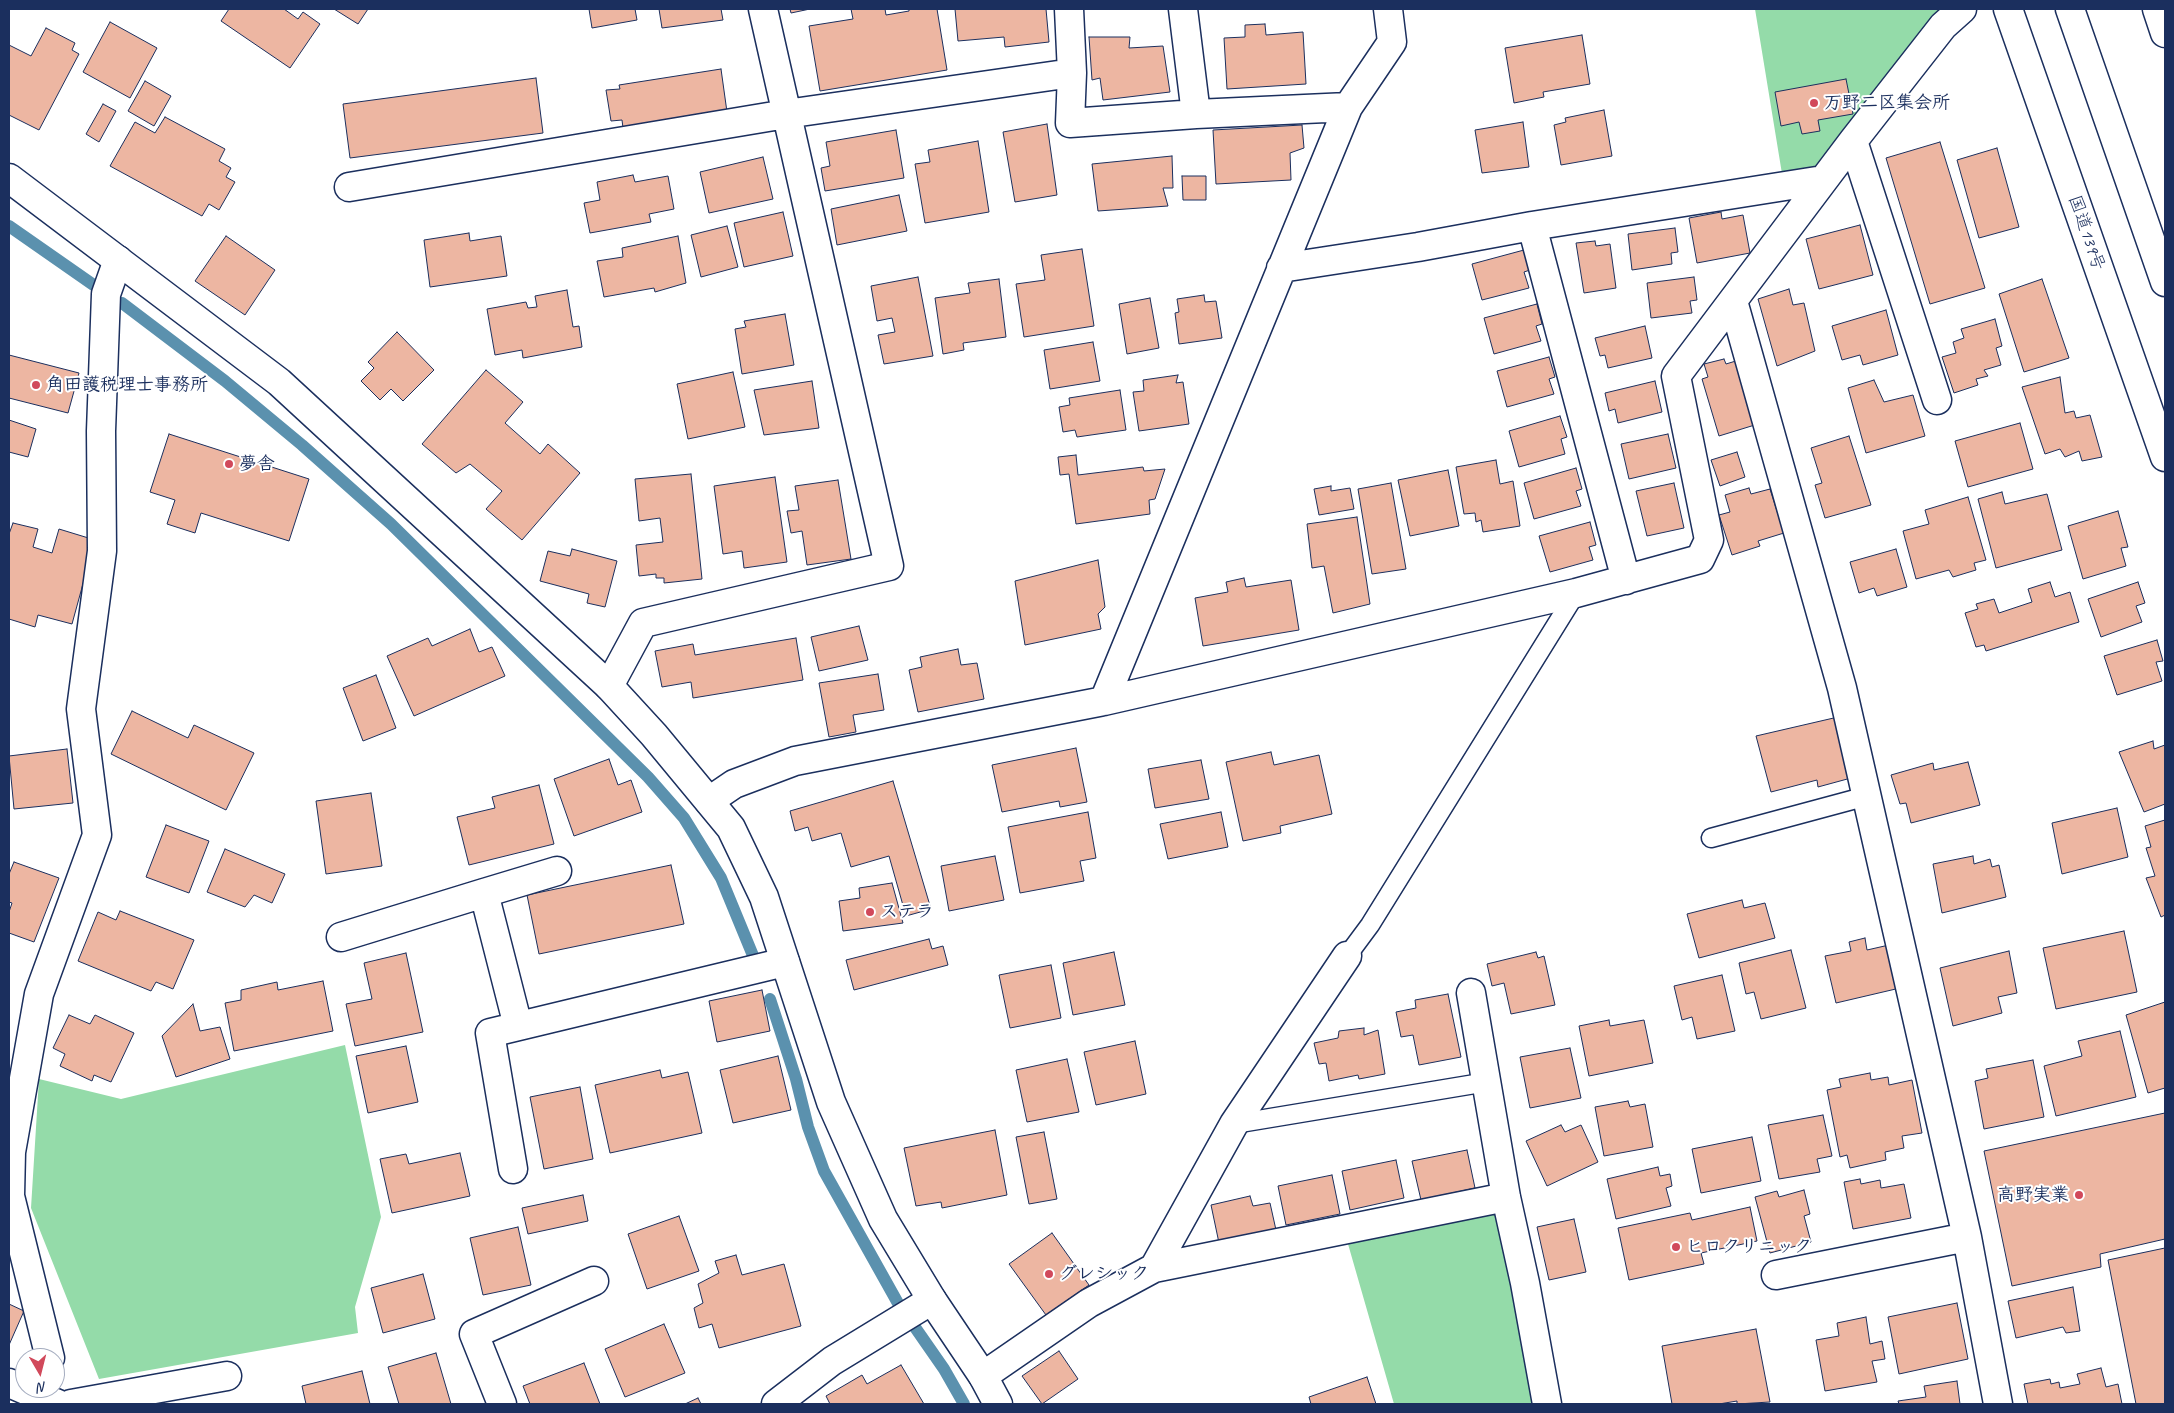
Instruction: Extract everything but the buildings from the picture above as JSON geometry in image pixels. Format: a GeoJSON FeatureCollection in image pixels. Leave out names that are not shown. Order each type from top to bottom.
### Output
{"type":"FeatureCollection","features":[{"type":"Feature","properties":{"kind":"main road"},"geometry":{"type":"LineString","coordinates":[[609,686],[643,623],[889,566],[763,9]]}},
{"type":"Feature","properties":{"kind":"main road"},"geometry":{"type":"LineString","coordinates":[[1069,9],[1072,74],[1070,123],[1196,114],[1348,107]]}},
{"type":"Feature","properties":{"kind":"main road"},"geometry":{"type":"LineString","coordinates":[[1183,9],[1196,114]]}},
{"type":"Feature","properties":{"kind":"main road"},"geometry":{"type":"LineString","coordinates":[[1104,702],[1348,107],[1392,42],[1388,9]]}},
{"type":"Feature","properties":{"kind":"main road"},"geometry":{"type":"LineString","coordinates":[[709,801],[734,784],[795,760],[1104,702],[1576,594],[1700,559],[1709,540],[1676,376],[1853,141],[1943,26],[1962,9]]}},
{"type":"Feature","properties":{"kind":"main road","name":"国道139号"},"geometry":{"type":"LineString","coordinates":[[2008,9],[2165,457]]}},
{"type":"Feature","properties":{"kind":"main road"},"geometry":{"type":"LineString","coordinates":[[2070,9],[2165,282]]}},
{"type":"Feature","properties":{"kind":"main road"},"geometry":{"type":"LineString","coordinates":[[2157,9],[2165,33]]}},
{"type":"Feature","properties":{"kind":"main road"},"geometry":{"type":"LineString","coordinates":[[348,188],[786,114],[1072,74]]}},
{"type":"Feature","properties":{"kind":"main road"},"geometry":{"type":"LineString","coordinates":[[1853,141],[1937,400]]}},
{"type":"Feature","properties":{"kind":"main road"},"geometry":{"type":"LineString","coordinates":[[9,178],[280,382],[609,686],[731,828],[760,888],[831,1102],[883,1219],[932,1300],[983,1376],[998,1404]]}},
{"type":"Feature","properties":{"kind":"main road"},"geometry":{"type":"LineString","coordinates":[[1281,268],[1823,180]]}},
{"type":"Feature","properties":{"kind":"main road"},"geometry":{"type":"LineString","coordinates":[[1532,226],[1626,580]]}},
{"type":"Feature","properties":{"kind":"main road"},"geometry":{"type":"LineString","coordinates":[[48,1348],[10,1196],[10,1162],[39,994],[97,835],[81,708],[102,551],[101,431],[106,294],[118,260]]}},
{"type":"Feature","properties":{"kind":"main road"},"geometry":{"type":"LineString","coordinates":[[1733,301],[1842,688],[1967,1237],[1998,1404]]}},
{"type":"Feature","properties":{"kind":"main road"},"geometry":{"type":"LineString","coordinates":[[341,937],[557,871]]}},
{"type":"Feature","properties":{"kind":"main road"},"geometry":{"type":"LineString","coordinates":[[484,893],[518,1026]]}},
{"type":"Feature","properties":{"kind":"main road"},"geometry":{"type":"LineString","coordinates":[[1154,1268],[1234,1124],[1347,956]]}},
{"type":"Feature","properties":{"kind":"main road"},"geometry":{"type":"LineString","coordinates":[[513,1170],[490,1033],[785,962]]}},
{"type":"Feature","properties":{"kind":"main road"},"geometry":{"type":"LineString","coordinates":[[1471,993],[1506,1197],[1525,1283],[1547,1404]]}},
{"type":"Feature","properties":{"kind":"main road"},"geometry":{"type":"LineString","coordinates":[[983,1376],[1089,1302],[1154,1268],[1506,1197]]}},
{"type":"Feature","properties":{"kind":"main road"},"geometry":{"type":"LineString","coordinates":[[1776,1275],[1967,1237]]}},
{"type":"Feature","properties":{"kind":"main road"},"geometry":{"type":"LineString","coordinates":[[502,1404],[474,1334],[594,1280]]}},
{"type":"Feature","properties":{"kind":"main road"},"geometry":{"type":"LineString","coordinates":[[776,1404],[832,1360],[932,1300]]}},
{"type":"Feature","properties":{"kind":"main road"},"geometry":{"type":"LineString","coordinates":[[71,1404],[227,1376]]}},
{"type":"Feature","properties":{"kind":"main road"},"geometry":{"type":"LineString","coordinates":[[9,1383],[60,1404]]}},
{"type":"Feature","properties":{"kind":"lane"},"geometry":{"type":"LineString","coordinates":[[1347,956],[1370,924],[1576,594]]}},
{"type":"Feature","properties":{"kind":"lane"},"geometry":{"type":"LineString","coordinates":[[1711,838],[1867,796]]}},
{"type":"Feature","properties":{"kind":"lane"},"geometry":{"type":"LineString","coordinates":[[1234,1124],[1487,1082]]}},
{"type":"Feature","properties":{"kind":"green space"},"geometry":{"type":"Polygon","coordinates":[[[1755,9],[1962,9],[1823,180],[1784,186],[1755,9]]]}},
{"type":"Feature","properties":{"kind":"green space"},"geometry":{"type":"Polygon","coordinates":[[[345,1045],[381,1217],[355,1307],[358,1333],[99,1379],[31,1208],[39,1079],[121,1099],[345,1045]]]}},
{"type":"Feature","properties":{"kind":"green space"},"geometry":{"type":"Polygon","coordinates":[[[1503,1210],[1539,1404],[1394,1404],[1348,1244],[1503,1210]]]}},
{"type":"Feature","properties":{"kind":"waterway"},"geometry":{"type":"LineString","coordinates":[[9,226],[95,286]]}},
{"type":"Feature","properties":{"kind":"waterway"},"geometry":{"type":"LineString","coordinates":[[122,303],[225,381],[302,445],[391,524],[648,777],[684,818],[721,878],[754,958]]}},
{"type":"Feature","properties":{"kind":"waterway"},"geometry":{"type":"LineString","coordinates":[[770,999],[796,1079],[808,1127],[824,1171],[899,1305]]}},
{"type":"Feature","properties":{"kind":"waterway"},"geometry":{"type":"LineString","coordinates":[[912,1323],[944,1369],[964,1404]]}},
{"type":"Feature","properties":{"kind":"place","name":"万野二区集会所"},"geometry":{"type":"Point","coordinates":[1814,103]}},
{"type":"Feature","properties":{"kind":"place","name":"角田護税理士事務所"},"geometry":{"type":"Point","coordinates":[36,385]}},
{"type":"Feature","properties":{"kind":"place","name":"夢舎"},"geometry":{"type":"Point","coordinates":[229,464]}},
{"type":"Feature","properties":{"kind":"place","name":"ステラ"},"geometry":{"type":"Point","coordinates":[870,912]}},
{"type":"Feature","properties":{"kind":"place","name":"高野実業"},"geometry":{"type":"Point","coordinates":[2079,1195]}},
{"type":"Feature","properties":{"kind":"place","name":"ヒロクリニック"},"geometry":{"type":"Point","coordinates":[1676,1247]}},
{"type":"Feature","properties":{"kind":"place","name":"グレシック"},"geometry":{"type":"Point","coordinates":[1049,1274]}}]}
